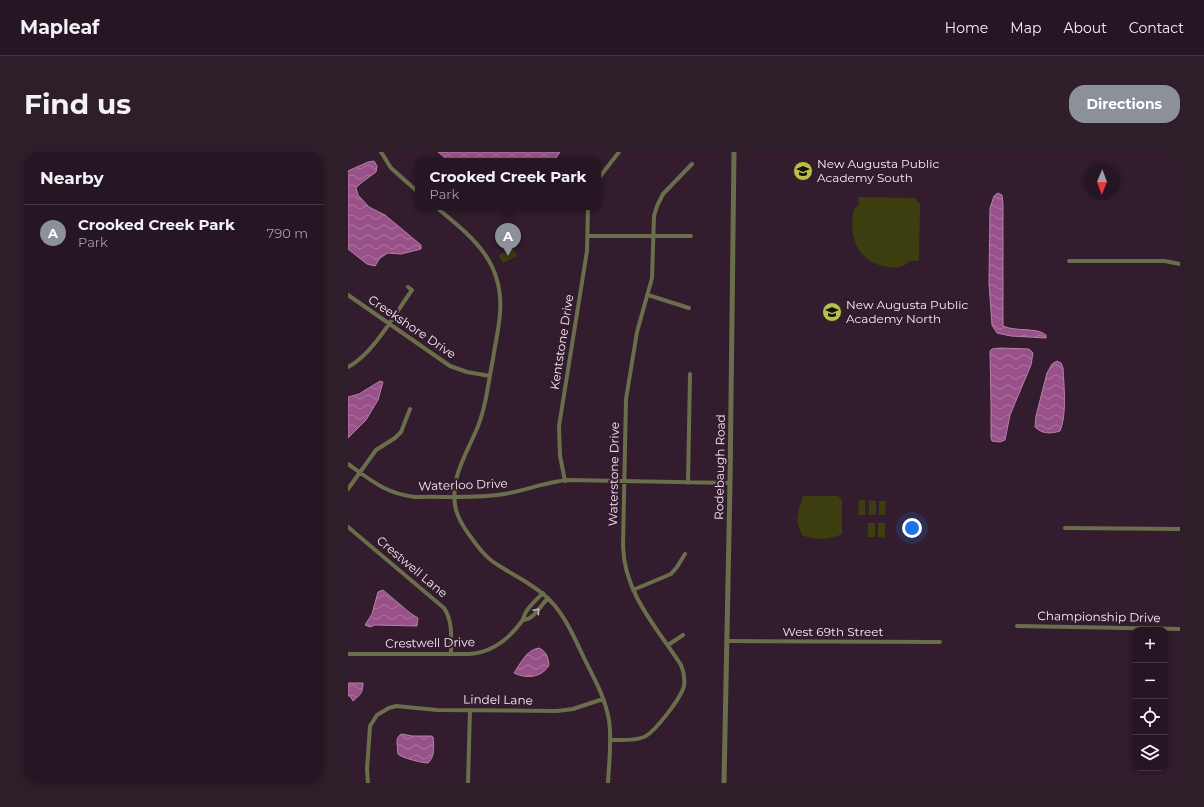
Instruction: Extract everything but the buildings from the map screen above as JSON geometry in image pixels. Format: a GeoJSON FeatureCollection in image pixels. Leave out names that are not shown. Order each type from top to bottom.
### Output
{"type":"FeatureCollection","features":[{"type":"Feature","properties":{"kind":"street"},"geometry":{"type":"LineString","coordinates":[[380,152],[391,168],[415,189]]}},
{"type":"Feature","properties":{"kind":"street"},"geometry":{"type":"LineString","coordinates":[[601,175],[619,152]]}},
{"type":"Feature","properties":{"kind":"street","name":"Rodebaugh Road"},"geometry":{"type":"LineString","coordinates":[[724,783],[730,483],[734,152]]}},
{"type":"Feature","properties":{"kind":"street","name":"Waterstone Drive"},"geometry":{"type":"LineString","coordinates":[[611,740],[634,740],[648,734],[655,728],[681,693],[684,682],[684,672],[639,602],[627,572],[624,554],[624,481],[626,399],[637,332],[653,276],[654,216],[660,200],[666,190],[692,164]]}},
{"type":"Feature","properties":{"kind":"street"},"geometry":{"type":"LineString","coordinates":[[440,210],[466,232],[477,244],[487,258],[496,278],[500,293],[500,312],[490,376],[481,419],[458,472],[454,496],[456,509],[460,520],[482,551],[495,563],[543,593],[559,610],[565,620],[603,699],[608,717],[611,740],[608,783]]}},
{"type":"Feature","properties":{"kind":"street","name":"Kentstone Drive"},"geometry":{"type":"LineString","coordinates":[[565,481],[560,456],[559,423],[587,251],[588,210]]}},
{"type":"Feature","properties":{"kind":"street"},"geometry":{"type":"LineString","coordinates":[[588,236],[690,236]]}},
{"type":"Feature","properties":{"kind":"street"},"geometry":{"type":"LineString","coordinates":[[1069,261],[1165,261],[1180,264]]}},
{"type":"Feature","properties":{"kind":"street"},"geometry":{"type":"LineString","coordinates":[[348,367],[356,363],[366,354],[412,290],[408,287]]}},
{"type":"Feature","properties":{"kind":"street","name":"Creekshore Drive"},"geometry":{"type":"LineString","coordinates":[[348,295],[450,366],[467,372],[490,376]]}},
{"type":"Feature","properties":{"kind":"street"},"geometry":{"type":"LineString","coordinates":[[648,295],[689,308]]}},
{"type":"Feature","properties":{"kind":"street"},"geometry":{"type":"LineString","coordinates":[[688,483],[690,374]]}},
{"type":"Feature","properties":{"kind":"street"},"geometry":{"type":"LineString","coordinates":[[348,489],[376,450],[400,434],[410,410]]}},
{"type":"Feature","properties":{"kind":"street","name":"Waterloo Drive"},"geometry":{"type":"LineString","coordinates":[[348,464],[382,488],[404,496],[415,497],[488,496],[565,481],[730,483]]}},
{"type":"Feature","properties":{"kind":"street","name":"Crestwell Lane"},"geometry":{"type":"LineString","coordinates":[[348,527],[444,608],[451,624],[451,654]]}},
{"type":"Feature","properties":{"kind":"street"},"geometry":{"type":"LineString","coordinates":[[1064,528],[1180,529]]}},
{"type":"Feature","properties":{"kind":"street"},"geometry":{"type":"LineString","coordinates":[[633,590],[671,574],[685,554]]}},
{"type":"Feature","properties":{"kind":"street","name":"Crestwell Drive"},"geometry":{"type":"LineString","coordinates":[[524,620],[526,612],[543,593]]}},
{"type":"Feature","properties":{"kind":"street","name":"Crestwell Drive"},"geometry":{"type":"LineString","coordinates":[[348,654],[475,654],[491,649],[505,639],[524,620],[529,619],[548,598]]}},
{"type":"Feature","properties":{"kind":"street","name":"Championship Drive"},"geometry":{"type":"LineString","coordinates":[[1017,626],[1180,629]]}},
{"type":"Feature","properties":{"kind":"street"},"geometry":{"type":"LineString","coordinates":[[668,645],[683,634]]}},
{"type":"Feature","properties":{"kind":"street","name":"West 69th Street"},"geometry":{"type":"LineString","coordinates":[[726,641],[940,642]]}},
{"type":"Feature","properties":{"kind":"street","name":"Lindel Lane"},"geometry":{"type":"LineString","coordinates":[[368,783],[367,770],[370,726],[377,715],[390,707],[400,706],[437,710],[562,711],[603,699]]}},
{"type":"Feature","properties":{"kind":"street"},"geometry":{"type":"LineString","coordinates":[[468,783],[470,710]]}},
{"type":"Feature","properties":{"kind":"green space"},"geometry":{"type":"Polygon","coordinates":[[[858,197],[915,198],[920,204],[919,261],[909,261],[900,267],[889,267],[878,265],[862,254],[857,246],[852,228],[855,207],[859,206],[858,197]]]}},
{"type":"Feature","properties":{"kind":"green space"},"geometry":{"type":"Polygon","coordinates":[[[513,249],[517,256],[503,263],[499,255],[513,249]]]}},
{"type":"Feature","properties":{"kind":"green space"},"geometry":{"type":"Polygon","coordinates":[[[803,496],[838,496],[842,500],[842,534],[832,538],[822,539],[802,535],[797,522],[803,496]]]}},
{"type":"Feature","properties":{"kind":"green space"},"geometry":{"type":"Polygon","coordinates":[[[859,500],[865,500],[865,515],[858,515],[859,500]]]}},
{"type":"Feature","properties":{"kind":"green space"},"geometry":{"type":"Polygon","coordinates":[[[869,500],[876,501],[876,515],[869,515],[869,500]]]}},
{"type":"Feature","properties":{"kind":"green space"},"geometry":{"type":"Polygon","coordinates":[[[879,501],[886,501],[885,515],[879,515],[879,501]]]}},
{"type":"Feature","properties":{"kind":"green space"},"geometry":{"type":"Polygon","coordinates":[[[868,523],[875,523],[875,537],[868,537],[868,523]]]}},
{"type":"Feature","properties":{"kind":"green space"},"geometry":{"type":"Polygon","coordinates":[[[878,523],[885,523],[885,538],[878,537],[878,523]]]}},
{"type":"Feature","properties":{"kind":"water"},"geometry":{"type":"Polygon","coordinates":[[[438,152],[560,152],[556,158],[445,158],[438,152]]]}},
{"type":"Feature","properties":{"kind":"water"},"geometry":{"type":"Polygon","coordinates":[[[374,161],[377,166],[376,172],[356,188],[358,195],[369,207],[385,215],[421,245],[421,249],[401,254],[388,253],[380,258],[375,266],[367,264],[348,249],[348,171],[368,162],[374,161]]]}},
{"type":"Feature","properties":{"kind":"water"},"geometry":{"type":"Polygon","coordinates":[[[998,193],[1002,195],[1003,204],[1003,326],[1014,329],[1037,331],[1046,335],[1046,338],[1011,336],[997,333],[992,325],[989,283],[990,208],[994,196],[998,193]]]}},
{"type":"Feature","properties":{"kind":"water"},"geometry":{"type":"Polygon","coordinates":[[[992,349],[1029,349],[1033,353],[1031,365],[1010,415],[1005,440],[1000,442],[992,441],[991,438],[990,351],[992,349]]]}},
{"type":"Feature","properties":{"kind":"water"},"geometry":{"type":"Polygon","coordinates":[[[1057,361],[1061,363],[1063,368],[1064,417],[1060,431],[1047,433],[1035,427],[1036,416],[1047,373],[1052,364],[1057,361]]]}},
{"type":"Feature","properties":{"kind":"water"},"geometry":{"type":"Polygon","coordinates":[[[380,381],[383,382],[378,400],[366,420],[348,438],[348,397],[359,394],[380,381]]]}},
{"type":"Feature","properties":{"kind":"water"},"geometry":{"type":"Polygon","coordinates":[[[383,590],[418,618],[417,626],[375,625],[370,627],[365,625],[372,614],[378,592],[383,590]]]}},
{"type":"Feature","properties":{"kind":"water"},"geometry":{"type":"Polygon","coordinates":[[[539,648],[544,651],[548,657],[549,665],[542,673],[529,677],[514,673],[527,654],[534,649],[539,648]]]}},
{"type":"Feature","properties":{"kind":"water"},"geometry":{"type":"Polygon","coordinates":[[[348,683],[363,683],[361,694],[353,701],[350,696],[348,696],[348,683]]]}},
{"type":"Feature","properties":{"kind":"water"},"geometry":{"type":"Polygon","coordinates":[[[402,734],[433,737],[433,755],[428,763],[407,759],[398,754],[397,739],[402,734]]]}},
{"type":"Feature","properties":{"kind":"place","name":"New Augusta Public Academy South"},"geometry":{"type":"Point","coordinates":[803,171]}},
{"type":"Feature","properties":{"kind":"place","name":"Crooked Creek Park"},"geometry":{"type":"Point","coordinates":[508,256]}},
{"type":"Feature","properties":{"kind":"place","name":"New Augusta Public Academy North"},"geometry":{"type":"Point","coordinates":[832,312]}}]}
